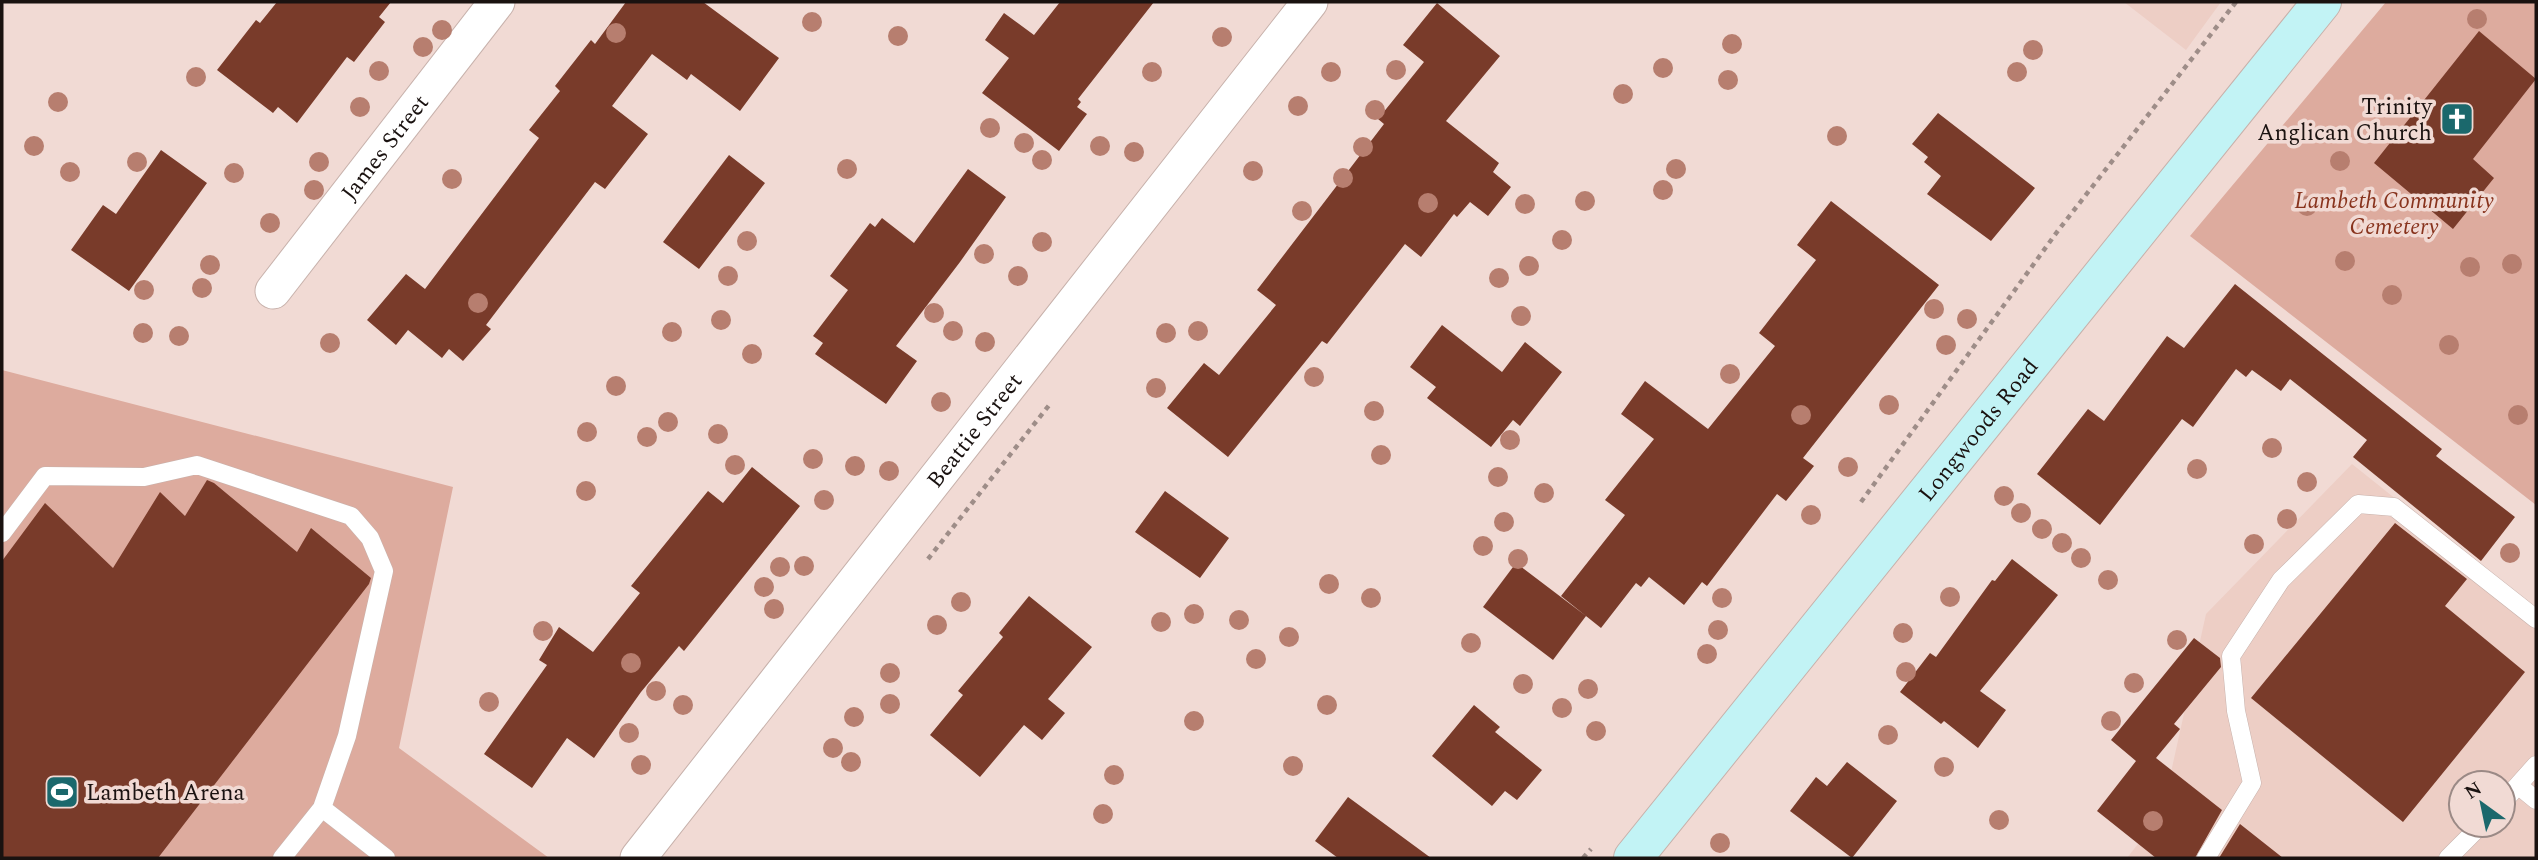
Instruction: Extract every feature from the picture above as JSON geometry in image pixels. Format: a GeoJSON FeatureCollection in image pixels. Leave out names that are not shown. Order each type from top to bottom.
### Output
{"type":"FeatureCollection","features":[{"type":"Feature","properties":{"kind":"main road","name":"Longwoods Road"},"geometry":{"type":"LineString","coordinates":[[1633,858],[2322,2]]}},
{"type":"Feature","properties":{"kind":"street","name":"James Street"},"geometry":{"type":"LineString","coordinates":[[273,291],[497,2]]}},
{"type":"Feature","properties":{"kind":"street","name":"Beattie Street"},"geometry":{"type":"LineString","coordinates":[[638,858],[1310,2]]}},
{"type":"Feature","properties":{"kind":"lane"},"geometry":{"type":"LineString","coordinates":[[2,533],[45,476],[144,477],[197,465],[351,516],[370,538],[384,571],[347,736],[322,808],[282,858]]}},
{"type":"Feature","properties":{"kind":"lane"},"geometry":{"type":"LineString","coordinates":[[2206,858],[2252,783],[2236,711],[2231,656],[2281,580],[2358,504],[2394,507],[2536,619]]}},
{"type":"Feature","properties":{"kind":"lane"},"geometry":{"type":"LineString","coordinates":[[2536,765],[2519,786],[2536,800]]}},
{"type":"Feature","properties":{"kind":"lane"},"geometry":{"type":"LineString","coordinates":[[322,808],[386,858]]}},
{"type":"Feature","properties":{"kind":"lane"},"geometry":{"type":"LineString","coordinates":[[2448,858],[2467,839]]}},
{"type":"Feature","properties":{"kind":"path"},"geometry":{"type":"LineString","coordinates":[[1856,510],[2057,232],[2236,2]]}},
{"type":"Feature","properties":{"kind":"path"},"geometry":{"type":"LineString","coordinates":[[1583,858],[1595,844]]}},
{"type":"Feature","properties":{"kind":"shaded area"},"geometry":{"type":"Polygon","coordinates":[[[2124,2],[2221,2],[2186,50],[2124,2]]]}},
{"type":"Feature","properties":{"kind":"shaded area"},"geometry":{"type":"Polygon","coordinates":[[[2352,464],[2536,611],[2536,858],[2127,858],[2162,813],[2206,614],[2352,464]]]}},
{"type":"Feature","properties":{"kind":"green space","name":"Lambeth Community Cemetery"},"geometry":{"type":"Polygon","coordinates":[[[2386,2],[2536,2],[2536,505],[2190,236],[2386,2]]]}},
{"type":"Feature","properties":{"kind":"green space"},"geometry":{"type":"Polygon","coordinates":[[[2,370],[453,487],[399,748],[549,858],[2,858],[2,370]]]}},
{"type":"Feature","properties":{"kind":"building"},"geometry":{"type":"Polygon","coordinates":[[[277,2],[391,2],[379,17],[385,22],[354,62],[347,57],[297,123],[278,107],[273,113],[217,70],[256,20],[260,23],[277,2]]]}},
{"type":"Feature","properties":{"kind":"building"},"geometry":{"type":"Polygon","coordinates":[[[626,2],[703,2],[779,58],[740,111],[691,74],[687,80],[652,54],[612,106],[648,134],[605,189],[595,182],[486,325],[491,329],[463,361],[449,349],[442,358],[408,330],[396,345],[367,320],[406,274],[425,289],[539,138],[529,130],[560,91],[555,86],[591,40],[595,44],[626,2]]]}},
{"type":"Feature","properties":{"kind":"building"},"geometry":{"type":"Polygon","coordinates":[[[1060,2],[1154,2],[1078,99],[1081,102],[1077,107],[1087,114],[1059,151],[982,93],[1009,58],[985,40],[1004,13],[1034,35],[1060,2]]]}},
{"type":"Feature","properties":{"kind":"building"},"geometry":{"type":"Polygon","coordinates":[[[1437,3],[1500,56],[1446,121],[1499,163],[1493,172],[1511,187],[1488,216],[1470,202],[1457,217],[1454,214],[1421,257],[1405,244],[1327,344],[1322,341],[1228,457],[1167,408],[1204,363],[1219,375],[1276,305],[1257,290],[1384,124],[1378,119],[1424,62],[1403,45],[1437,3]]]}},
{"type":"Feature","properties":{"kind":"building","name":"Trinity Anglican Church"},"geometry":{"type":"Polygon","coordinates":[[[2479,31],[2536,79],[2473,159],[2494,178],[2453,229],[2374,163],[2479,31]]]}},
{"type":"Feature","properties":{"kind":"building"},"geometry":{"type":"Polygon","coordinates":[[[1938,113],[2035,188],[1991,241],[1927,194],[1941,176],[1924,162],[1928,157],[1912,144],[1938,113]]]}},
{"type":"Feature","properties":{"kind":"building"},"geometry":{"type":"Polygon","coordinates":[[[161,150],[207,183],[129,291],[71,250],[103,205],[116,214],[161,150]]]}},
{"type":"Feature","properties":{"kind":"building"},"geometry":{"type":"Polygon","coordinates":[[[729,155],[765,183],[699,269],[663,242],[729,155]]]}},
{"type":"Feature","properties":{"kind":"building"},"geometry":{"type":"Polygon","coordinates":[[[968,169],[1006,197],[896,346],[917,361],[886,404],[815,354],[823,343],[813,336],[848,290],[830,276],[870,223],[875,227],[882,218],[914,243],[968,169]]]}},
{"type":"Feature","properties":{"kind":"building"},"geometry":{"type":"Polygon","coordinates":[[[1831,201],[1939,285],[1803,458],[1814,466],[1786,501],[1777,494],[1707,586],[1702,582],[1684,605],[1649,577],[1641,587],[1636,583],[1601,628],[1561,596],[1625,515],[1605,500],[1654,439],[1621,414],[1645,381],[1708,429],[1775,346],[1759,333],[1816,260],[1797,245],[1831,201]]]}},
{"type":"Feature","properties":{"kind":"building"},"geometry":{"type":"Polygon","coordinates":[[[2235,284],[2442,449],[2436,456],[2515,517],[2481,561],[2353,457],[2367,440],[2290,379],[2281,391],[2252,370],[2246,377],[2236,369],[2193,427],[2182,419],[2100,525],[2037,474],[2088,409],[2104,421],[2167,336],[2184,348],[2235,284]]]}},
{"type":"Feature","properties":{"kind":"building"},"geometry":{"type":"Polygon","coordinates":[[[1442,325],[1502,372],[1525,342],[1562,372],[1520,426],[1513,420],[1491,447],[1427,398],[1436,387],[1410,367],[1442,325]]]}},
{"type":"Feature","properties":{"kind":"building"},"geometry":{"type":"Polygon","coordinates":[[[752,467],[800,506],[684,651],[679,646],[641,692],[594,758],[567,738],[532,788],[484,754],[547,665],[539,660],[559,627],[593,652],[640,593],[631,586],[708,491],[723,503],[752,467]]]}},
{"type":"Feature","properties":{"kind":"building"},"geometry":{"type":"Polygon","coordinates":[[[207,480],[297,552],[311,528],[371,578],[369,584],[158,858],[2,858],[2,561],[45,503],[113,568],[160,492],[185,516],[207,480]]]}},
{"type":"Feature","properties":{"kind":"building"},"geometry":{"type":"Polygon","coordinates":[[[1165,491],[1229,538],[1200,578],[1135,532],[1165,491]]]}},
{"type":"Feature","properties":{"kind":"building"},"geometry":{"type":"Polygon","coordinates":[[[2395,523],[2467,579],[2445,606],[2525,672],[2403,822],[2251,698],[2395,523]]]}},
{"type":"Feature","properties":{"kind":"building"},"geometry":{"type":"Polygon","coordinates":[[[2012,559],[2058,595],[1980,691],[2006,710],[1978,748],[1944,721],[1941,724],[1900,692],[1930,653],[1936,657],[1992,580],[1995,581],[2012,559]]]}},
{"type":"Feature","properties":{"kind":"building"},"geometry":{"type":"Polygon","coordinates":[[[1516,563],[1586,616],[1553,660],[1483,607],[1516,563]]]}},
{"type":"Feature","properties":{"kind":"building"},"geometry":{"type":"Polygon","coordinates":[[[1029,596],[1092,647],[1048,699],[1065,713],[1042,740],[1024,725],[980,777],[930,735],[963,695],[958,691],[1003,637],[999,633],[1029,596]]]}},
{"type":"Feature","properties":{"kind":"building"},"geometry":{"type":"Polygon","coordinates":[[[2194,638],[2220,658],[2221,667],[2174,724],[2180,729],[2156,758],[2222,810],[2195,858],[2156,858],[2097,811],[2136,761],[2111,740],[2194,638]]]}},
{"type":"Feature","properties":{"kind":"building"},"geometry":{"type":"Polygon","coordinates":[[[1474,705],[1500,727],[1495,732],[1542,770],[1517,800],[1505,791],[1492,806],[1432,756],[1474,705]]]}},
{"type":"Feature","properties":{"kind":"building"},"geometry":{"type":"Polygon","coordinates":[[[1847,762],[1897,801],[1852,858],[1790,811],[1816,777],[1827,786],[1847,762]]]}},
{"type":"Feature","properties":{"kind":"building"},"geometry":{"type":"Polygon","coordinates":[[[1348,797],[1431,858],[1338,858],[1315,841],[1348,797]]]}},
{"type":"Feature","properties":{"kind":"building"},"geometry":{"type":"Polygon","coordinates":[[[2240,824],[2283,858],[2219,858],[2240,824]]]}},
{"type":"Feature","properties":{"kind":"place","name":"Trinity Anglican Church"},"geometry":{"type":"Point","coordinates":[2457,119]}},
{"type":"Feature","properties":{"kind":"place","name":"Lambeth Arena"},"geometry":{"type":"Point","coordinates":[62,792]}}]}
